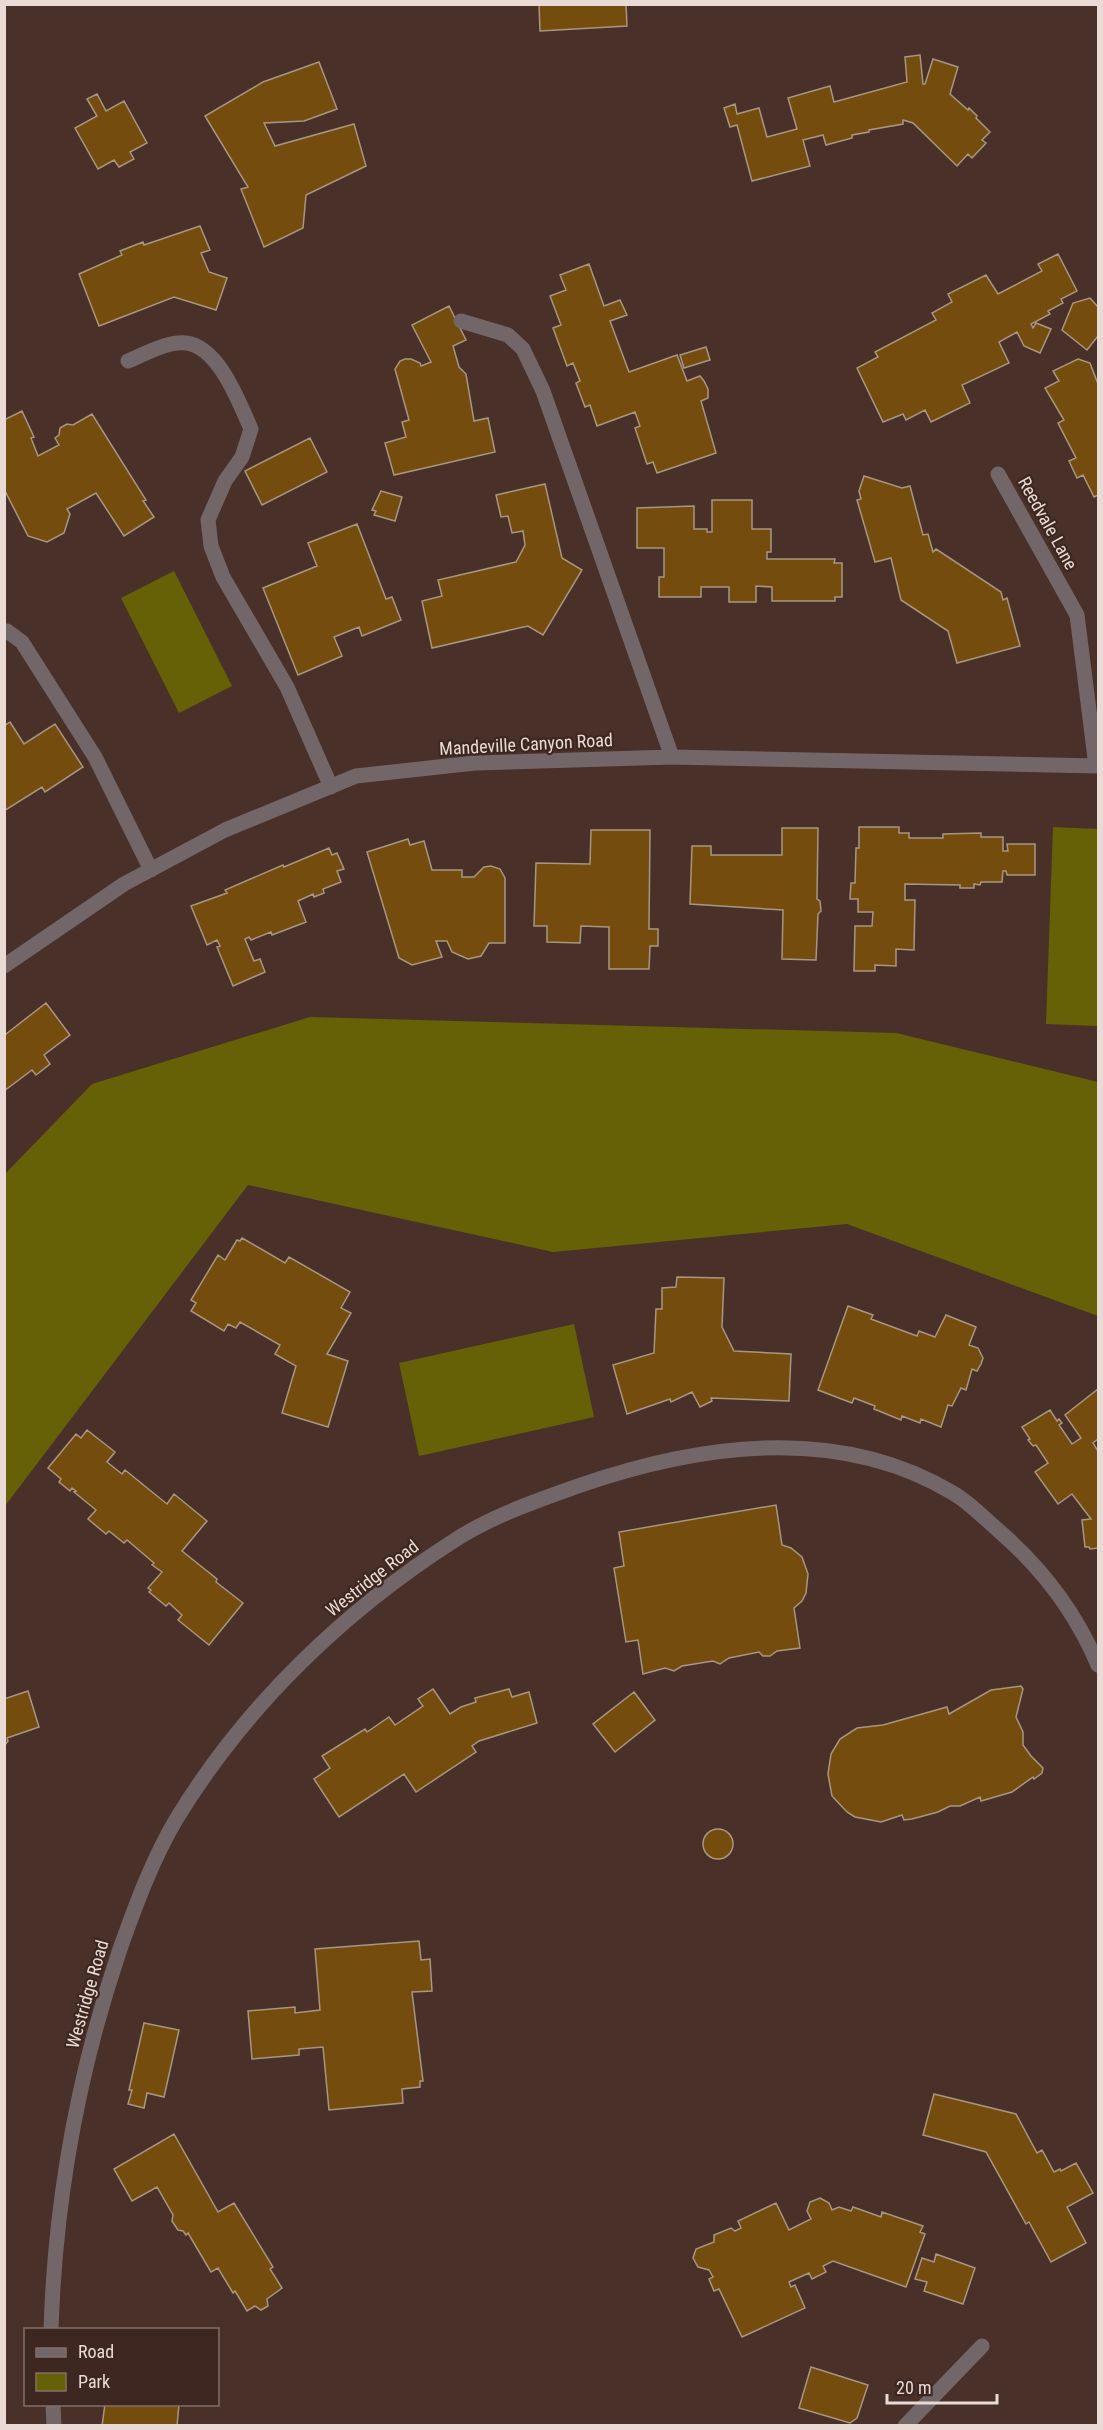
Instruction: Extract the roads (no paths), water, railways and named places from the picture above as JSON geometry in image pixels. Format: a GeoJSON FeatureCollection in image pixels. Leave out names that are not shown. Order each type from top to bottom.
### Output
{"type":"FeatureCollection","features":[{"type":"Feature","properties":{"kind":"street"},"geometry":{"type":"LineString","coordinates":[[461,321],[508,335],[523,349],[543,391],[672,757]]}},
{"type":"Feature","properties":{"kind":"street"},"geometry":{"type":"LineString","coordinates":[[128,361],[166,346],[186,343],[207,350],[231,386],[251,429],[242,457],[225,481],[208,520],[211,546],[223,577],[287,687],[331,787]]}},
{"type":"Feature","properties":{"kind":"street","name":"Reedvale Lane"},"geometry":{"type":"LineString","coordinates":[[998,474],[1077,615],[1097,766]]}},
{"type":"Feature","properties":{"kind":"street"},"geometry":{"type":"LineString","coordinates":[[4,632],[7,631],[22,642],[95,757],[151,870]]}},
{"type":"Feature","properties":{"kind":"street","name":"Mandeville Canyon Road"},"geometry":{"type":"LineString","coordinates":[[4,966],[124,884],[225,830],[356,776],[475,764],[672,757],[1097,766]]}},
{"type":"Feature","properties":{"kind":"street","name":"Westridge Road"},"geometry":{"type":"LineString","coordinates":[[51,2328],[59,2232],[81,2091],[105,1995],[137,1900],[176,1820],[228,1742],[304,1658],[378,1594],[457,1538],[503,1515],[547,1497],[669,1459],[726,1450],[781,1447],[839,1451],[878,1461],[916,1475],[957,1495],[1018,1547],[1065,1603],[1085,1634],[1098,1665]]}},
{"type":"Feature","properties":{"kind":"street"},"geometry":{"type":"LineString","coordinates":[[905,2426],[982,2346]]}},
{"type":"Feature","properties":{"kind":"street"},"geometry":{"type":"LineString","coordinates":[[53,2406],[54,2426]]}}]}
